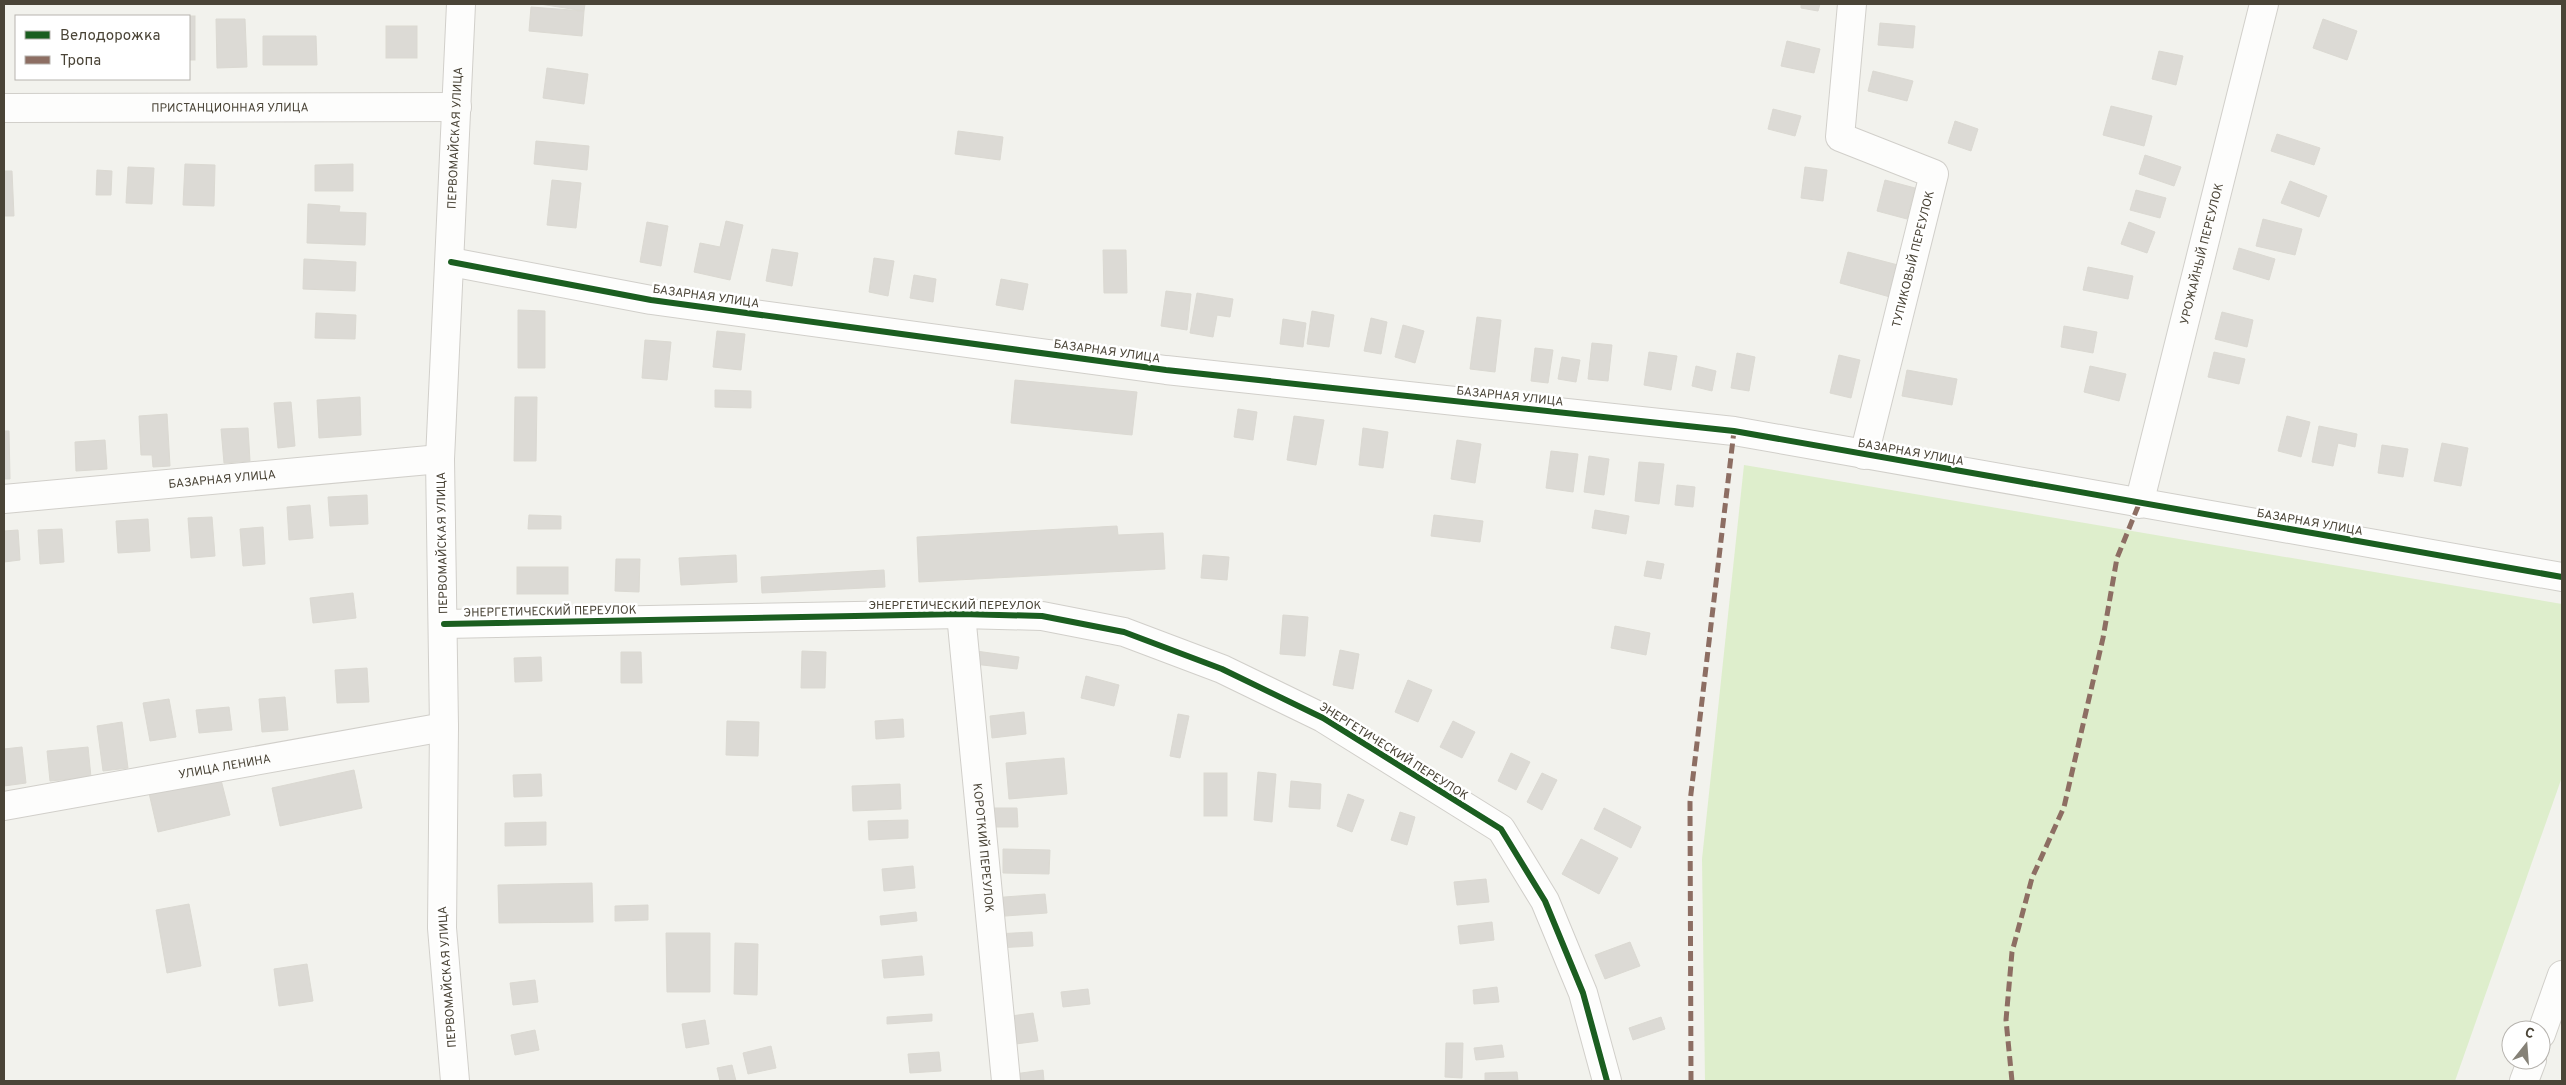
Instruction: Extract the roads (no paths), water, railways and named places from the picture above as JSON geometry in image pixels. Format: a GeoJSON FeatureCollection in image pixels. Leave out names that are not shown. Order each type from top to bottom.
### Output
{"type":"FeatureCollection","features":[{"type":"Feature","properties":{"kind":"street","name":"ПЕРВОМАЙСКАЯ УЛИЦА"},"geometry":{"type":"LineString","coordinates":[[455,1081],[442,928],[444,624],[440,459],[451,262],[461,4]]}},
{"type":"Feature","properties":{"kind":"street","name":"ТУПИКОВЫЙ ПЕРЕУЛОК"},"geometry":{"type":"LineString","coordinates":[[1852,4],[1840,137],[1934,174],[1864,455]]}},
{"type":"Feature","properties":{"kind":"street","name":"УРОЖАЙНЫЙ ПЕРЕУЛОК"},"geometry":{"type":"LineString","coordinates":[[2139,504],[2264,4]]}},
{"type":"Feature","properties":{"kind":"street","name":"ПРИСТАНЦИОННАЯ УЛИЦА"},"geometry":{"type":"LineString","coordinates":[[4,108],[457,107]]}},
{"type":"Feature","properties":{"kind":"street","name":"БАЗАРНАЯ УЛИЦА"},"geometry":{"type":"LineString","coordinates":[[451,262],[660,302],[1166,370],[1734,431],[2139,504],[2562,577]]}},
{"type":"Feature","properties":{"kind":"street","name":"БАЗАРНАЯ УЛИЦА"},"geometry":{"type":"LineString","coordinates":[[4,499],[440,459]]}},
{"type":"Feature","properties":{"kind":"street","name":"ЭНЕРГЕТИЧЕСКИЙ ПЕРЕУЛОК"},"geometry":{"type":"LineString","coordinates":[[444,624],[961,614],[1042,616],[1124,632],[1222,669],[1323,718],[1501,829],[1545,901],[1583,993],[1607,1081]]}},
{"type":"Feature","properties":{"kind":"street","name":"КОРОТКИЙ ПЕРЕУЛОК"},"geometry":{"type":"LineString","coordinates":[[961,614],[1006,1081]]}},
{"type":"Feature","properties":{"kind":"street","name":"УЛИЦА ЛЕНИНА"},"geometry":{"type":"LineString","coordinates":[[4,806],[444,726]]}},
{"type":"Feature","properties":{"kind":"street"},"geometry":{"type":"LineString","coordinates":[[2546,1020],[2562,976]]}}]}
